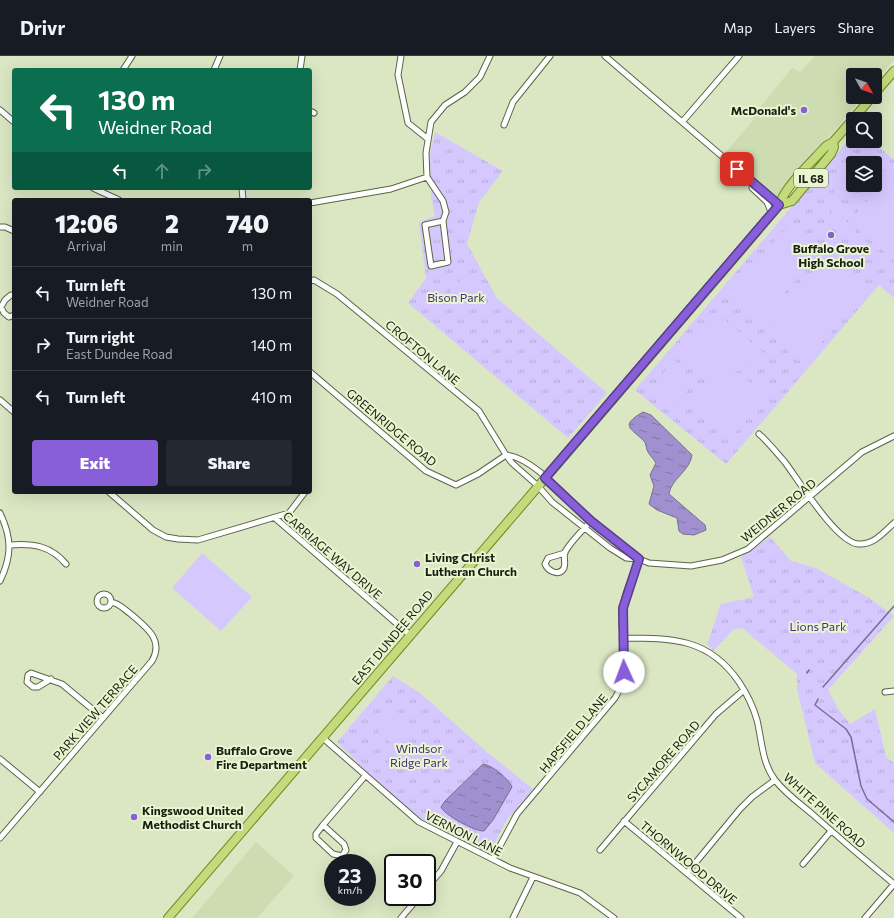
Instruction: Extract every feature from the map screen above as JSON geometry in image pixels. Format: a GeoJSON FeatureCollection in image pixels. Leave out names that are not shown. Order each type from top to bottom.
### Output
{"type":"FeatureCollection","features":[{"type":"Feature","properties":{"kind":"main road"},"geometry":{"type":"LineString","coordinates":[[882,85],[894,71]]}},
{"type":"Feature","properties":{"kind":"main road","name":"EAST DUNDEE ROAD"},"geometry":{"type":"LineString","coordinates":[[859,112],[866,104]]}},
{"type":"Feature","properties":{"kind":"main road","name":"EAST DUNDEE ROAD"},"geometry":{"type":"LineString","coordinates":[[168,918],[772,214],[784,195],[815,158],[826,146],[833,142],[846,127]]}},
{"type":"Feature","properties":{"kind":"street"},"geometry":{"type":"LineString","coordinates":[[124,68],[132,56]]}},
{"type":"Feature","properties":{"kind":"street"},"geometry":{"type":"LineString","coordinates":[[215,68],[220,56]]}},
{"type":"Feature","properties":{"kind":"street"},"geometry":{"type":"LineString","coordinates":[[300,68],[302,56]]}},
{"type":"Feature","properties":{"kind":"street"},"geometry":{"type":"LineString","coordinates":[[401,56],[398,75],[408,123],[428,139]]}},
{"type":"Feature","properties":{"kind":"street"},"geometry":{"type":"LineString","coordinates":[[442,221],[425,225],[431,266],[448,262],[442,221],[446,212],[443,202],[428,177],[426,153],[431,122],[445,105],[465,92],[480,76],[490,56]]}},
{"type":"Feature","properties":{"kind":"street"},"geometry":{"type":"LineString","coordinates":[[504,125],[513,102],[550,56]]}},
{"type":"Feature","properties":{"kind":"street"},"geometry":{"type":"LineString","coordinates":[[605,56],[683,121],[752,183],[779,205]]}},
{"type":"Feature","properties":{"kind":"street"},"geometry":{"type":"LineString","coordinates":[[683,121],[739,56]]}},
{"type":"Feature","properties":{"kind":"street"},"geometry":{"type":"LineString","coordinates":[[0,110],[12,120]]}},
{"type":"Feature","properties":{"kind":"street"},"geometry":{"type":"LineString","coordinates":[[312,203],[391,189],[428,177]]}},
{"type":"Feature","properties":{"kind":"street"},"geometry":{"type":"LineString","coordinates":[[752,183],[752,188],[767,202],[772,214]]}},
{"type":"Feature","properties":{"kind":"street"},"geometry":{"type":"LineString","coordinates":[[97,190],[115,198]]}},
{"type":"Feature","properties":{"kind":"street"},"geometry":{"type":"LineString","coordinates":[[0,227],[5,226],[12,230]]}},
{"type":"Feature","properties":{"kind":"street","name":"CROFTON LANE"},"geometry":{"type":"LineString","coordinates":[[312,280],[314,280],[337,294],[479,411],[512,464],[538,486]]}},
{"type":"Feature","properties":{"kind":"street"},"geometry":{"type":"LineString","coordinates":[[12,295],[5,300],[1,306],[4,313],[9,317],[12,316]]}},
{"type":"Feature","properties":{"kind":"street","name":"GREENRIDGE ROAD"},"geometry":{"type":"LineString","coordinates":[[312,374],[426,471],[456,486],[478,474],[506,455]]}},
{"type":"Feature","properties":{"kind":"street"},"geometry":{"type":"LineString","coordinates":[[0,400],[12,409]]}},
{"type":"Feature","properties":{"kind":"street"},"geometry":{"type":"LineString","coordinates":[[759,434],[785,462],[809,498],[844,536],[858,544],[872,542],[894,523]]}},
{"type":"Feature","properties":{"kind":"street","name":"WEIDNER ROAD"},"geometry":{"type":"LineString","coordinates":[[545,478],[591,521],[639,559],[649,563],[678,566],[707,564],[741,553],[809,498],[862,452],[894,436]]}},
{"type":"Feature","properties":{"kind":"street"},"geometry":{"type":"LineString","coordinates":[[506,455],[516,456],[533,466],[545,478]]}},
{"type":"Feature","properties":{"kind":"street","name":"WEIDNER ROAD"},"geometry":{"type":"LineString","coordinates":[[538,486],[547,497],[584,529],[626,558],[639,559]]}},
{"type":"Feature","properties":{"kind":"street","name":"CARRIAGE WAY DRIVE"},"geometry":{"type":"LineString","coordinates":[[111,494],[153,530],[166,537],[178,539],[199,540],[275,518],[410,635]]}},
{"type":"Feature","properties":{"kind":"street"},"geometry":{"type":"LineString","coordinates":[[275,518],[289,513],[303,494]]}},
{"type":"Feature","properties":{"kind":"street"},"geometry":{"type":"LineString","coordinates":[[0,513],[8,529],[10,544],[5,571],[0,581]]}},
{"type":"Feature","properties":{"kind":"street"},"geometry":{"type":"LineString","coordinates":[[565,553],[548,558],[545,564],[546,567],[556,573],[560,572],[564,568],[565,553],[591,521]]}},
{"type":"Feature","properties":{"kind":"street"},"geometry":{"type":"LineString","coordinates":[[10,544],[42,546],[53,551],[66,564]]}},
{"type":"Feature","properties":{"kind":"street","name":"HAPSFIELD LANE"},"geometry":{"type":"LineString","coordinates":[[493,859],[517,814],[621,689],[624,672],[623,608],[639,559]]}},
{"type":"Feature","properties":{"kind":"street","name":"PARK VIEW TERRACE"},"geometry":{"type":"LineString","coordinates":[[0,838],[156,655],[155,641],[148,629],[120,605],[111,602]]}},
{"type":"Feature","properties":{"kind":"street","name":"WHITE PINE ROAD"},"geometry":{"type":"LineString","coordinates":[[624,638],[650,638],[689,643],[709,651],[724,663],[744,690],[754,710],[765,760],[775,780],[831,831],[894,884]]}},
{"type":"Feature","properties":{"kind":"street"},"geometry":{"type":"LineString","coordinates":[[51,679],[62,684],[103,718]]}},
{"type":"Feature","properties":{"kind":"street","name":"SYCAMORE ROAD"},"geometry":{"type":"LineString","coordinates":[[600,850],[716,714],[744,690]]}},
{"type":"Feature","properties":{"kind":"street"},"geometry":{"type":"LineString","coordinates":[[885,692],[894,691]]}},
{"type":"Feature","properties":{"kind":"street","name":"VERNON LANE"},"geometry":{"type":"LineString","coordinates":[[323,738],[419,822],[457,842],[533,877],[580,893],[614,918]]}},
{"type":"Feature","properties":{"kind":"street"},"geometry":{"type":"LineString","coordinates":[[0,758],[40,792]]}},
{"type":"Feature","properties":{"kind":"street"},"geometry":{"type":"LineString","coordinates":[[323,825],[344,844],[346,850],[342,856],[332,854],[316,838],[316,834],[323,825],[365,776]]}},
{"type":"Feature","properties":{"kind":"street"},"geometry":{"type":"LineString","coordinates":[[687,873],[740,809],[775,780]]}},
{"type":"Feature","properties":{"kind":"street","name":"THORNWOOD DRIVE"},"geometry":{"type":"LineString","coordinates":[[624,821],[741,918]]}},
{"type":"Feature","properties":{"kind":"street"},"geometry":{"type":"LineString","coordinates":[[803,864],[831,831]]}},
{"type":"Feature","properties":{"kind":"street"},"geometry":{"type":"LineString","coordinates":[[436,877],[441,871],[457,842]]}},
{"type":"Feature","properties":{"kind":"street"},"geometry":{"type":"LineString","coordinates":[[513,918],[533,877]]}},
{"type":"Feature","properties":{"kind":"street"},"geometry":{"type":"LineString","coordinates":[[865,918],[894,884]]}},
{"type":"Feature","properties":{"kind":"street"},"geometry":{"type":"LineString","coordinates":[[401,918],[411,906]]}},
{"type":"Feature","properties":{"kind":"shaded area"},"geometry":{"type":"Polygon","coordinates":[[[815,56],[894,56],[894,60],[882,74],[882,68],[846,68],[846,104],[857,104],[850,112],[846,112],[846,117],[777,198],[725,153],[754,119],[752,117],[792,68],[800,72],[815,56]]]}},
{"type":"Feature","properties":{"kind":"shaded area"},"geometry":{"type":"Polygon","coordinates":[[[256,842],[294,876],[257,918],[192,918],[256,842]]]}},
{"type":"Feature","properties":{"kind":"green space","name":"Bison Park"},"geometry":{"type":"Polygon","coordinates":[[[435,132],[503,171],[479,202],[467,244],[497,298],[607,393],[568,438],[408,303],[426,278],[419,222],[435,216],[431,196],[430,153],[435,132]]]}},
{"type":"Feature","properties":{"kind":"green space","name":"Buffalo Grove High School"},"geometry":{"type":"Polygon","coordinates":[[[846,143],[846,148],[880,148],[894,160],[894,298],[879,285],[726,464],[635,390],[846,143]]]}},
{"type":"Feature","properties":{"kind":"green space"},"geometry":{"type":"Polygon","coordinates":[[[882,170],[894,180],[894,193],[882,185],[882,170]]]}},
{"type":"Feature","properties":{"kind":"green space"},"geometry":{"type":"Polygon","coordinates":[[[846,177],[846,189],[842,193],[840,204],[843,216],[862,238],[894,264],[894,276],[849,239],[838,227],[834,219],[832,206],[834,192],[846,177]]]}},
{"type":"Feature","properties":{"kind":"green space"},"geometry":{"type":"Polygon","coordinates":[[[882,186],[894,196],[894,260],[849,222],[875,192],[882,192],[882,186]]]}},
{"type":"Feature","properties":{"kind":"green space"},"geometry":{"type":"Polygon","coordinates":[[[790,224],[821,251],[758,323],[727,296],[790,224]]]}},
{"type":"Feature","properties":{"kind":"green space"},"geometry":{"type":"Polygon","coordinates":[[[826,255],[867,291],[803,364],[763,329],[826,255]]]}},
{"type":"Feature","properties":{"kind":"green space"},"geometry":{"type":"Polygon","coordinates":[[[466,277],[471,278],[480,290],[481,296],[480,300],[474,304],[459,308],[451,300],[450,288],[466,277]]]}},
{"type":"Feature","properties":{"kind":"green space"},"geometry":{"type":"Polygon","coordinates":[[[725,320],[763,352],[742,369],[723,375],[702,371],[680,357],[709,323],[725,320]]]}},
{"type":"Feature","properties":{"kind":"green space"},"geometry":{"type":"Polygon","coordinates":[[[672,359],[683,368],[688,380],[688,386],[684,399],[680,405],[657,392],[656,386],[672,359]]]}},
{"type":"Feature","properties":{"kind":"green space"},"geometry":{"type":"Polygon","coordinates":[[[729,377],[750,382],[769,394],[734,434],[721,434],[683,402],[693,391],[708,381],[729,377]]]}},
{"type":"Feature","properties":{"kind":"green space","name":"Lions Park"},"geometry":{"type":"Polygon","coordinates":[[[770,537],[791,561],[816,568],[869,598],[894,616],[828,690],[839,710],[850,724],[875,709],[886,757],[894,763],[894,833],[815,763],[797,689],[797,674],[742,628],[734,629],[713,651],[707,644],[721,604],[754,597],[741,557],[770,537]]]}},
{"type":"Feature","properties":{"kind":"green space"},"geometry":{"type":"Polygon","coordinates":[[[202,553],[252,597],[221,631],[172,588],[202,553]]]}},
{"type":"Feature","properties":{"kind":"green space","name":"Windsor Ridge Park"},"geometry":{"type":"Polygon","coordinates":[[[393,676],[420,693],[488,753],[533,789],[506,821],[490,853],[421,819],[379,784],[337,742],[393,676]]]}},
{"type":"Feature","properties":{"kind":"green space"},"geometry":{"type":"Polygon","coordinates":[[[390,709],[399,713],[404,719],[405,723],[403,737],[392,744],[378,731],[376,727],[378,720],[390,709]]]}},
{"type":"Feature","properties":{"kind":"water"},"geometry":{"type":"Polygon","coordinates":[[[643,412],[651,415],[692,455],[691,461],[673,484],[669,494],[705,525],[706,530],[694,535],[683,534],[679,531],[677,518],[657,510],[649,504],[654,486],[650,475],[656,463],[648,452],[645,442],[632,430],[629,424],[643,412]]]}},
{"type":"Feature","properties":{"kind":"water"},"geometry":{"type":"Polygon","coordinates":[[[483,764],[500,773],[512,787],[493,820],[484,831],[480,831],[448,814],[441,807],[445,801],[483,764]]]}},
{"type":"Feature","properties":{"kind":"waterway"},"geometry":{"type":"LineString","coordinates":[[823,687],[894,606]]}},
{"type":"Feature","properties":{"kind":"waterway"},"geometry":{"type":"LineString","coordinates":[[818,699],[815,705],[846,729],[851,737],[861,786],[867,799],[894,822]]}},
{"type":"Feature","properties":{"kind":"place","name":"McDonald's"},"geometry":{"type":"Point","coordinates":[804,110]}},
{"type":"Feature","properties":{"kind":"place","name":"Buffalo Grove High School"},"geometry":{"type":"Point","coordinates":[831,235]}},
{"type":"Feature","properties":{"kind":"place","name":"Living Christ Lutheran Church"},"geometry":{"type":"Point","coordinates":[417,564]}},
{"type":"Feature","properties":{"kind":"place","name":"Buffalo Grove Fire Department"},"geometry":{"type":"Point","coordinates":[208,757]}},
{"type":"Feature","properties":{"kind":"place","name":"Kingswood United Methodist Church"},"geometry":{"type":"Point","coordinates":[134,817]}},
{"type":"Feature","properties":{"kind":"route"},"geometry":{"type":"LineString","coordinates":[[624,672],[623,608],[626,594],[639,559],[631,551],[591,521],[545,478],[779,205],[737,169]]}}]}
